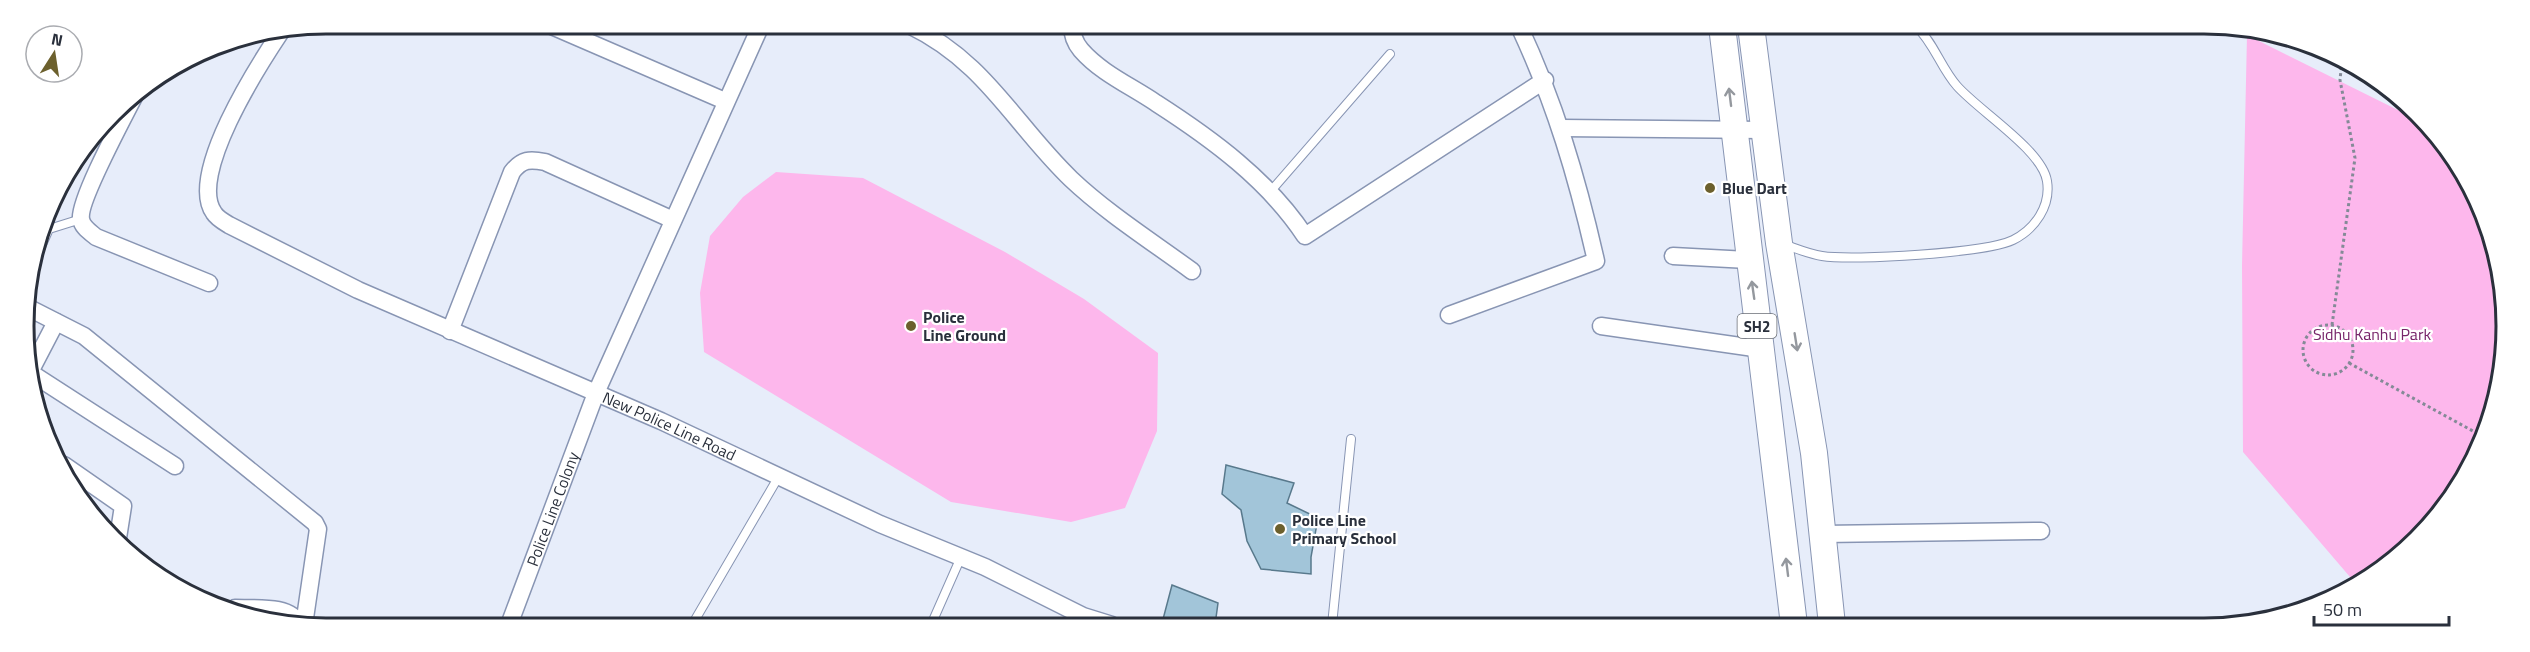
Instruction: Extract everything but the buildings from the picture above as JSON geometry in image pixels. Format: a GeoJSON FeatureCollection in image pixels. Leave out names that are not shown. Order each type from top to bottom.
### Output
{"type":"FeatureCollection","features":[{"type":"Feature","properties":{"kind":"main road","name":"SH2"},"geometry":{"type":"LineString","coordinates":[[1723,34],[1748,260],[1793,618]]}},
{"type":"Feature","properties":{"kind":"main road","name":"SH2"},"geometry":{"type":"LineString","coordinates":[[1752,34],[1779,243],[1814,453],[1831,618]]}},
{"type":"Feature","properties":{"kind":"street"},"geometry":{"type":"LineString","coordinates":[[570,34],[725,101]]}},
{"type":"Feature","properties":{"kind":"street","name":"Police Line Colony"},"geometry":{"type":"LineString","coordinates":[[512,618],[596,393],[757,34]]}},
{"type":"Feature","properties":{"kind":"street"},"geometry":{"type":"LineString","coordinates":[[927,34],[980,74],[1071,179],[1192,271]]}},
{"type":"Feature","properties":{"kind":"street"},"geometry":{"type":"LineString","coordinates":[[1072,34],[1080,49],[1099,66],[1194,128],[1246,169],[1287,209],[1305,236],[1545,80]]}},
{"type":"Feature","properties":{"kind":"street"},"geometry":{"type":"LineString","coordinates":[[1449,315],[1596,261],[1561,128],[1545,80],[1523,34]]}},
{"type":"Feature","properties":{"kind":"street","name":"New Police Line Road"},"geometry":{"type":"LineString","coordinates":[[276,39],[244,90],[223,133],[212,164],[209,199],[214,213],[229,225],[358,290],[596,393],[880,524],[961,557],[1089,618]]}},
{"type":"Feature","properties":{"kind":"street"},"geometry":{"type":"LineString","coordinates":[[125,115],[102,162],[83,207],[81,219],[86,228],[96,237],[209,283]]}},
{"type":"Feature","properties":{"kind":"street"},"geometry":{"type":"LineString","coordinates":[[1561,128],[1734,132],[1765,130]]}},
{"type":"Feature","properties":{"kind":"street"},"geometry":{"type":"LineString","coordinates":[[450,331],[512,172],[520,162],[531,159],[546,162],[673,220]]}},
{"type":"Feature","properties":{"kind":"street"},"geometry":{"type":"LineString","coordinates":[[1673,256],[1748,260]]}},
{"type":"Feature","properties":{"kind":"street"},"geometry":{"type":"LineString","coordinates":[[35,311],[84,336],[135,374],[315,523],[318,529],[303,617]]}},
{"type":"Feature","properties":{"kind":"street"},"geometry":{"type":"LineString","coordinates":[[38,369],[56,322]]}},
{"type":"Feature","properties":{"kind":"street"},"geometry":{"type":"LineString","coordinates":[[1601,326],[1761,349]]}},
{"type":"Feature","properties":{"kind":"street"},"geometry":{"type":"LineString","coordinates":[[40,382],[175,466]]}},
{"type":"Feature","properties":{"kind":"street"},"geometry":{"type":"LineString","coordinates":[[74,472],[123,506],[119,531]]}},
{"type":"Feature","properties":{"kind":"street"},"geometry":{"type":"LineString","coordinates":[[1823,534],[2041,531]]}},
{"type":"Feature","properties":{"kind":"street"},"geometry":{"type":"LineString","coordinates":[[258,610],[281,611],[292,615]]}},
{"type":"Feature","properties":{"kind":"lane"},"geometry":{"type":"LineString","coordinates":[[1779,243],[1821,256],[1857,258],[1986,248],[2012,241],[2028,230],[2041,214],[2048,196],[2047,179],[2039,162],[1962,91],[1922,34]]}},
{"type":"Feature","properties":{"kind":"lane"},"geometry":{"type":"LineString","coordinates":[[1270,192],[1390,54]]}},
{"type":"Feature","properties":{"kind":"lane"},"geometry":{"type":"LineString","coordinates":[[51,228],[81,219]]}},
{"type":"Feature","properties":{"kind":"lane"},"geometry":{"type":"LineString","coordinates":[[1333,618],[1352,439]]}},
{"type":"Feature","properties":{"kind":"lane"},"geometry":{"type":"LineString","coordinates":[[696,618],[779,477]]}},
{"type":"Feature","properties":{"kind":"lane"},"geometry":{"type":"LineString","coordinates":[[934,618],[961,557]]}},
{"type":"Feature","properties":{"kind":"path"},"geometry":{"type":"LineString","coordinates":[[2332,325],[2355,158],[2340,80],[2341,69]]}},
{"type":"Feature","properties":{"kind":"path"},"geometry":{"type":"LineString","coordinates":[[2332,325],[2346,332],[2353,354],[2349,363],[2339,372],[2324,375],[2316,372],[2305,361],[2303,346],[2310,332],[2316,328],[2332,325]]}},
{"type":"Feature","properties":{"kind":"path"},"geometry":{"type":"LineString","coordinates":[[2349,363],[2475,432]]}},
{"type":"Feature","properties":{"kind":"green space","name":"Sidhu Kanhu Park"},"geometry":{"type":"Polygon","coordinates":[[[2247,38],[2255,39],[2401,111],[2423,134],[2446,164],[2465,197],[2480,232],[2490,269],[2496,326],[2490,383],[2480,420],[2456,472],[2423,518],[2396,545],[2351,578],[2243,452],[2242,266],[2247,38]]]}},
{"type":"Feature","properties":{"kind":"green space","name":"Police Line Ground"},"geometry":{"type":"Polygon","coordinates":[[[776,172],[863,178],[1005,252],[1084,299],[1158,353],[1157,431],[1125,508],[1071,522],[951,502],[704,352],[700,293],[710,236],[743,197],[776,172]]]}},
{"type":"Feature","properties":{"kind":"place","name":"Blue Dart"},"geometry":{"type":"Point","coordinates":[1710,188]}},
{"type":"Feature","properties":{"kind":"place","name":"Police Line Ground"},"geometry":{"type":"Point","coordinates":[911,326]}},
{"type":"Feature","properties":{"kind":"place","name":"Police Line Primary School"},"geometry":{"type":"Point","coordinates":[1280,529]}}]}
